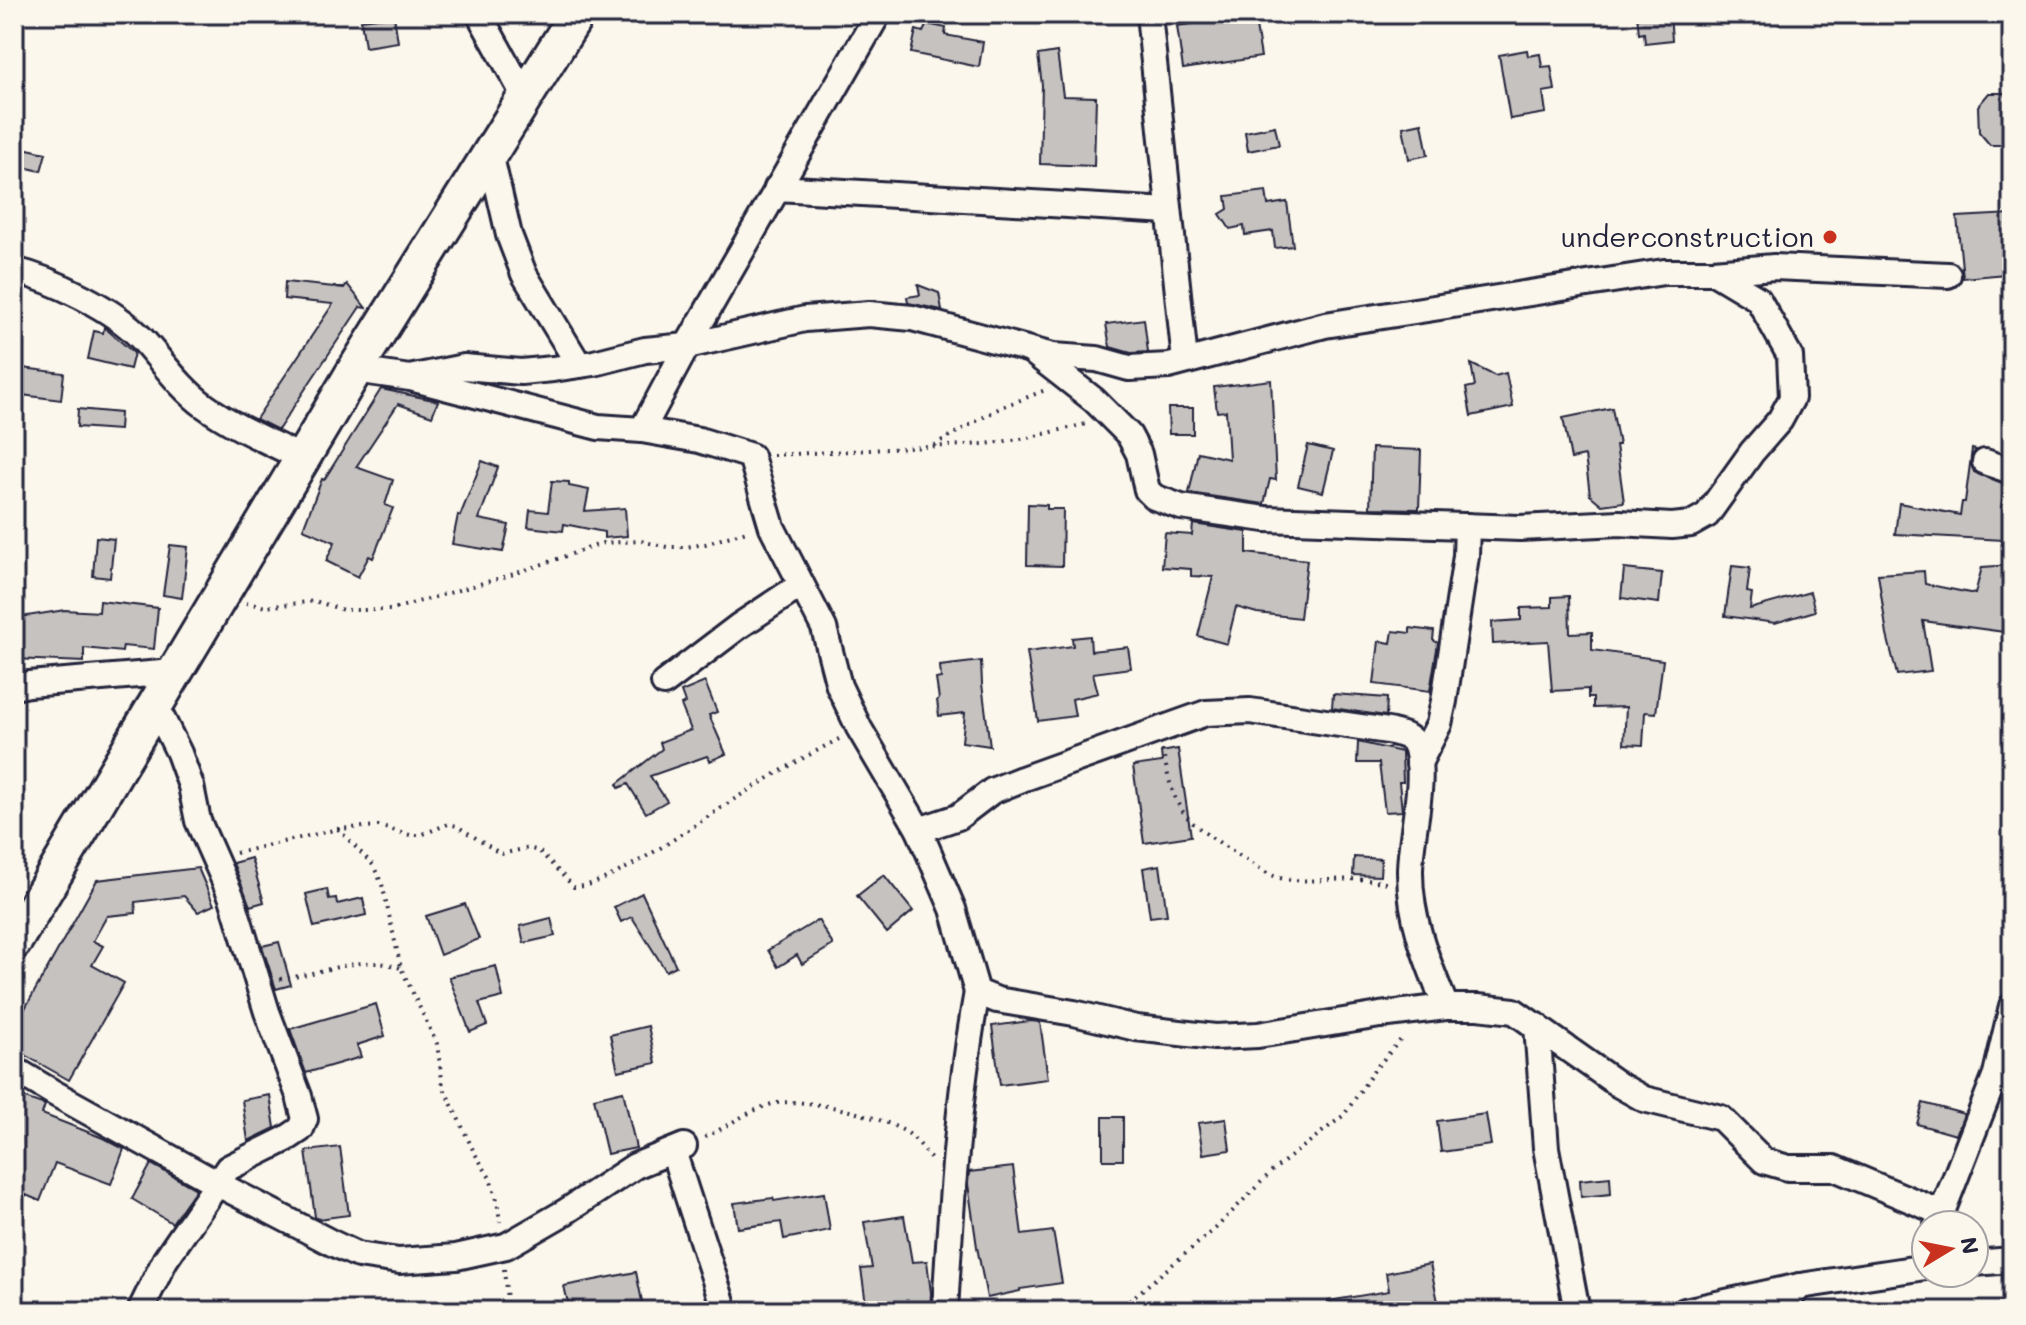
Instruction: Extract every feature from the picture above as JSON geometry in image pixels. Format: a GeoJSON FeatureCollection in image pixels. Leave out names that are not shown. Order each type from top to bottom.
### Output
{"type":"FeatureCollection","features":[{"type":"Feature","properties":{"kind":"street"},"geometry":{"type":"LineString","coordinates":[[479,14],[525,97]]}},
{"type":"Feature","properties":{"kind":"street"},"geometry":{"type":"LineString","coordinates":[[14,942],[355,370],[577,14]]}},
{"type":"Feature","properties":{"kind":"street"},"geometry":{"type":"LineString","coordinates":[[642,430],[878,14]]}},
{"type":"Feature","properties":{"kind":"street"},"geometry":{"type":"LineString","coordinates":[[1149,14],[1185,361]]}},
{"type":"Feature","properties":{"kind":"street"},"geometry":{"type":"LineString","coordinates":[[490,153],[498,195],[524,274],[579,365]]}},
{"type":"Feature","properties":{"kind":"street"},"geometry":{"type":"LineString","coordinates":[[777,188],[1169,211]]}},
{"type":"Feature","properties":{"kind":"street"},"geometry":{"type":"LineString","coordinates":[[410,378],[464,367],[521,372],[579,365],[645,350],[687,346],[805,319],[869,314],[912,318],[1053,356],[1097,359],[1129,368],[1169,366],[1325,325],[1664,272],[1774,267],[1948,275]]}},
{"type":"Feature","properties":{"kind":"street"},"geometry":{"type":"LineString","coordinates":[[14,270],[42,277],[115,315],[141,338],[174,379],[206,406],[302,458]]}},
{"type":"Feature","properties":{"kind":"street"},"geometry":{"type":"LineString","coordinates":[[1029,349],[1067,378],[1129,435],[1139,454],[1147,490],[1163,502],[1181,507],[1265,519],[1520,528],[1619,523],[1691,524],[1707,515],[1752,452],[1780,420],[1792,398],[1790,356],[1758,299],[1713,272]]}},
{"type":"Feature","properties":{"kind":"street"},"geometry":{"type":"LineString","coordinates":[[355,370],[410,378],[598,427],[642,430],[699,440],[751,456],[771,523],[824,628],[839,686],[859,728],[919,830],[953,909],[977,992],[967,1047],[952,1191],[945,1311]]}},
{"type":"Feature","properties":{"kind":"street"},"geometry":{"type":"LineString","coordinates":[[1985,462],[2012,471]]}},
{"type":"Feature","properties":{"kind":"street"},"geometry":{"type":"LineString","coordinates":[[1419,763],[1439,724],[1444,701],[1466,556],[1467,526]]}},
{"type":"Feature","properties":{"kind":"street"},"geometry":{"type":"LineString","coordinates":[[664,683],[739,626],[801,585]]}},
{"type":"Feature","properties":{"kind":"street"},"geometry":{"type":"LineString","coordinates":[[14,687],[174,672]]}},
{"type":"Feature","properties":{"kind":"street"},"geometry":{"type":"LineString","coordinates":[[140,1311],[165,1260],[228,1168],[286,1139],[301,1129],[305,1119],[232,898],[198,821],[193,794],[179,753],[155,704]]}},
{"type":"Feature","properties":{"kind":"street"},"geometry":{"type":"LineString","coordinates":[[919,830],[958,817],[992,791],[1206,713],[1250,711],[1388,731],[1412,739],[1419,763],[1410,869],[1411,898],[1436,1008]]}},
{"type":"Feature","properties":{"kind":"street"},"geometry":{"type":"LineString","coordinates":[[977,992],[997,1000],[1074,1013],[1136,1028],[1215,1037],[1258,1035],[1436,1008],[1478,1007],[1514,1011],[1619,1085],[1644,1099],[1721,1118],[1764,1161],[1788,1168],[1834,1168],[1918,1209]]}},
{"type":"Feature","properties":{"kind":"street"},"geometry":{"type":"LineString","coordinates":[[1943,1209],[2009,1038],[2012,1006]]}},
{"type":"Feature","properties":{"kind":"street"},"geometry":{"type":"LineString","coordinates":[[1537,1026],[1546,1148],[1577,1311]]}},
{"type":"Feature","properties":{"kind":"street"},"geometry":{"type":"LineString","coordinates":[[14,1069],[218,1184],[358,1255],[399,1261],[456,1257],[503,1246],[565,1212],[635,1166],[679,1148],[725,1311]]}},
{"type":"Feature","properties":{"kind":"street"},"geometry":{"type":"LineString","coordinates":[[1990,1262],[2012,1260]]}},
{"type":"Feature","properties":{"kind":"street"},"geometry":{"type":"LineString","coordinates":[[1685,1311],[1910,1266]]}},
{"type":"Feature","properties":{"kind":"street"},"geometry":{"type":"LineString","coordinates":[[1779,1311],[1800,1286]]}},
{"type":"Feature","properties":{"kind":"path"},"geometry":{"type":"LineString","coordinates":[[933,445],[1000,408],[1033,397],[1067,378]]}},
{"type":"Feature","properties":{"kind":"path"},"geometry":{"type":"LineString","coordinates":[[751,456],[985,444],[1027,438],[1113,418]]}},
{"type":"Feature","properties":{"kind":"path"},"geometry":{"type":"LineString","coordinates":[[218,598],[266,607],[315,601],[343,610],[390,610],[514,574],[603,543],[641,541],[667,547],[705,544],[771,523]]}},
{"type":"Feature","properties":{"kind":"path"},"geometry":{"type":"LineString","coordinates":[[214,858],[338,829],[378,826],[421,835],[441,826],[457,826],[501,854],[528,848],[539,851],[574,887],[583,887],[621,870],[804,756],[859,728]]}},
{"type":"Feature","properties":{"kind":"path"},"geometry":{"type":"LineString","coordinates":[[1160,729],[1174,799],[1183,815],[1208,836],[1270,875],[1286,879],[1380,882],[1396,887],[1411,898]]}},
{"type":"Feature","properties":{"kind":"path"},"geometry":{"type":"LineString","coordinates":[[338,829],[373,865],[382,884],[401,968],[437,1044],[443,1086],[490,1178],[497,1200],[508,1311]]}},
{"type":"Feature","properties":{"kind":"path"},"geometry":{"type":"LineString","coordinates":[[254,967],[268,978],[282,979],[359,962],[386,962],[401,968]]}},
{"type":"Feature","properties":{"kind":"path"},"geometry":{"type":"LineString","coordinates":[[1117,1311],[1216,1228],[1272,1171],[1344,1115],[1375,1069],[1436,1008]]}},
{"type":"Feature","properties":{"kind":"path"},"geometry":{"type":"LineString","coordinates":[[679,1148],[773,1104],[797,1101],[822,1104],[907,1133],[924,1148],[952,1191]]}},
{"type":"Feature","properties":{"kind":"building"},"geometry":{"type":"Polygon","coordinates":[[[1254,14],[1261,57],[1183,69],[1177,26],[1254,14]]]}},
{"type":"Feature","properties":{"kind":"building"},"geometry":{"type":"Polygon","coordinates":[[[1637,14],[1670,14],[1672,40],[1645,43],[1644,33],[1639,34],[1637,14]]]}},
{"type":"Feature","properties":{"kind":"building"},"geometry":{"type":"Polygon","coordinates":[[[394,16],[398,42],[365,47],[361,20],[394,16]]]}},
{"type":"Feature","properties":{"kind":"building"},"geometry":{"type":"Polygon","coordinates":[[[927,24],[946,28],[945,35],[983,42],[979,67],[911,53],[916,30],[923,32],[927,24]]]}},
{"type":"Feature","properties":{"kind":"building"},"geometry":{"type":"Polygon","coordinates":[[[1527,50],[1528,56],[1540,54],[1542,67],[1551,66],[1555,90],[1543,92],[1546,113],[1510,119],[1499,55],[1527,50]]]}},
{"type":"Feature","properties":{"kind":"building"},"geometry":{"type":"Polygon","coordinates":[[[1057,52],[1063,96],[1096,97],[1094,166],[1040,164],[1042,85],[1038,55],[1057,52]]]}},
{"type":"Feature","properties":{"kind":"building"},"geometry":{"type":"Polygon","coordinates":[[[1989,93],[2012,93],[2012,145],[1990,145],[1979,132],[1978,106],[1989,93]]]}},
{"type":"Feature","properties":{"kind":"building"},"geometry":{"type":"Polygon","coordinates":[[[1422,123],[1428,155],[1409,159],[1403,127],[1422,123]]]}},
{"type":"Feature","properties":{"kind":"building"},"geometry":{"type":"Polygon","coordinates":[[[1275,126],[1279,145],[1248,151],[1245,132],[1275,126]]]}},
{"type":"Feature","properties":{"kind":"building"},"geometry":{"type":"Polygon","coordinates":[[[14,146],[46,153],[41,171],[14,165],[14,146]]]}},
{"type":"Feature","properties":{"kind":"building"},"geometry":{"type":"Polygon","coordinates":[[[1266,191],[1268,205],[1287,202],[1293,246],[1275,248],[1273,231],[1245,235],[1244,226],[1230,229],[1220,214],[1228,209],[1226,196],[1266,191]]]}},
{"type":"Feature","properties":{"kind":"building"},"geometry":{"type":"Polygon","coordinates":[[[2012,214],[2012,248],[2004,248],[2005,274],[1963,278],[1957,217],[2012,214]]]}},
{"type":"Feature","properties":{"kind":"building"},"geometry":{"type":"Polygon","coordinates":[[[285,282],[344,288],[347,284],[366,308],[360,307],[278,430],[256,419],[333,304],[284,299],[285,282]]]}},
{"type":"Feature","properties":{"kind":"building"},"geometry":{"type":"Polygon","coordinates":[[[918,285],[939,293],[942,310],[908,303],[907,297],[920,295],[918,285]]]}},
{"type":"Feature","properties":{"kind":"building"},"geometry":{"type":"Polygon","coordinates":[[[1144,319],[1148,352],[1131,353],[1110,347],[1106,324],[1144,319]]]}},
{"type":"Feature","properties":{"kind":"building"},"geometry":{"type":"Polygon","coordinates":[[[104,327],[134,353],[130,369],[88,359],[94,331],[103,333],[104,327]]]}},
{"type":"Feature","properties":{"kind":"building"},"geometry":{"type":"Polygon","coordinates":[[[1471,364],[1495,376],[1506,373],[1513,407],[1471,416],[1466,388],[1475,386],[1471,364]]]}},
{"type":"Feature","properties":{"kind":"building"},"geometry":{"type":"Polygon","coordinates":[[[14,367],[64,373],[61,400],[14,394],[14,367]]]}},
{"type":"Feature","properties":{"kind":"building"},"geometry":{"type":"Polygon","coordinates":[[[1271,380],[1276,480],[1270,479],[1264,504],[1189,493],[1198,452],[1229,459],[1226,411],[1217,412],[1214,387],[1271,380]]]}},
{"type":"Feature","properties":{"kind":"building"},"geometry":{"type":"Polygon","coordinates":[[[381,389],[438,401],[432,416],[398,404],[356,467],[393,480],[385,505],[393,508],[373,558],[369,556],[358,577],[326,561],[335,542],[303,529],[322,479],[381,389]]]}},
{"type":"Feature","properties":{"kind":"building"},"geometry":{"type":"Polygon","coordinates":[[[1168,408],[1193,408],[1193,434],[1169,434],[1168,408]]]}},
{"type":"Feature","properties":{"kind":"building"},"geometry":{"type":"Polygon","coordinates":[[[1612,408],[1624,502],[1602,505],[1590,495],[1585,456],[1571,459],[1563,418],[1612,408]]]}},
{"type":"Feature","properties":{"kind":"building"},"geometry":{"type":"Polygon","coordinates":[[[78,409],[120,413],[119,430],[77,427],[78,409]]]}},
{"type":"Feature","properties":{"kind":"building"},"geometry":{"type":"Polygon","coordinates":[[[1308,445],[1333,451],[1323,492],[1298,486],[1308,445]]]}},
{"type":"Feature","properties":{"kind":"building"},"geometry":{"type":"Polygon","coordinates":[[[1372,448],[1421,450],[1419,509],[1370,508],[1372,448]]]}},
{"type":"Feature","properties":{"kind":"building"},"geometry":{"type":"Polygon","coordinates":[[[1972,449],[1976,450],[1971,458],[1974,472],[2005,484],[2001,507],[2004,507],[2003,540],[1895,534],[1899,503],[1960,515],[1962,502],[1965,502],[1972,449]]]}},
{"type":"Feature","properties":{"kind":"building"},"geometry":{"type":"Polygon","coordinates":[[[482,461],[498,467],[479,519],[509,525],[503,552],[452,544],[458,515],[482,461]]]}},
{"type":"Feature","properties":{"kind":"building"},"geometry":{"type":"Polygon","coordinates":[[[552,481],[569,482],[569,486],[589,490],[585,511],[625,508],[627,536],[604,538],[604,532],[564,524],[563,531],[528,527],[530,510],[548,512],[552,481]]]}},
{"type":"Feature","properties":{"kind":"building"},"geometry":{"type":"Polygon","coordinates":[[[1028,504],[1063,509],[1062,566],[1027,565],[1028,504]]]}},
{"type":"Feature","properties":{"kind":"building"},"geometry":{"type":"Polygon","coordinates":[[[1193,524],[1247,532],[1247,553],[1307,560],[1300,618],[1236,607],[1227,644],[1198,636],[1213,577],[1191,576],[1191,569],[1162,567],[1165,533],[1192,535],[1193,524]]]}},
{"type":"Feature","properties":{"kind":"building"},"geometry":{"type":"Polygon","coordinates":[[[96,537],[114,539],[110,578],[93,576],[96,537]]]}},
{"type":"Feature","properties":{"kind":"building"},"geometry":{"type":"Polygon","coordinates":[[[170,545],[188,547],[182,598],[163,595],[170,545]]]}},
{"type":"Feature","properties":{"kind":"building"},"geometry":{"type":"Polygon","coordinates":[[[2012,565],[2012,633],[1923,621],[1931,671],[1897,675],[1887,635],[1878,574],[1924,571],[1925,584],[1975,594],[1982,567],[2012,565]]]}},
{"type":"Feature","properties":{"kind":"building"},"geometry":{"type":"Polygon","coordinates":[[[1732,566],[1750,568],[1747,592],[1752,593],[1750,609],[1810,592],[1815,611],[1775,623],[1725,616],[1732,566]]]}},
{"type":"Feature","properties":{"kind":"building"},"geometry":{"type":"Polygon","coordinates":[[[1624,569],[1662,573],[1659,603],[1621,598],[1624,569]]]}},
{"type":"Feature","properties":{"kind":"building"},"geometry":{"type":"Polygon","coordinates":[[[1569,596],[1570,633],[1592,632],[1592,650],[1663,660],[1656,713],[1645,712],[1643,745],[1624,744],[1626,707],[1593,708],[1593,698],[1588,698],[1588,689],[1552,691],[1548,641],[1493,644],[1492,622],[1521,620],[1521,608],[1552,607],[1552,597],[1569,596]]]}},
{"type":"Feature","properties":{"kind":"building"},"geometry":{"type":"Polygon","coordinates":[[[100,601],[158,608],[154,649],[123,646],[122,652],[84,648],[84,662],[14,659],[14,618],[65,610],[99,612],[100,601]]]}},
{"type":"Feature","properties":{"kind":"building"},"geometry":{"type":"Polygon","coordinates":[[[1410,628],[1434,631],[1433,640],[1438,643],[1430,691],[1374,684],[1379,641],[1391,643],[1393,631],[1410,633],[1410,628]]]}},
{"type":"Feature","properties":{"kind":"building"},"geometry":{"type":"Polygon","coordinates":[[[1090,636],[1091,651],[1128,647],[1131,668],[1093,673],[1098,693],[1072,699],[1075,716],[1038,721],[1027,652],[1073,646],[1072,638],[1090,636]]]}},
{"type":"Feature","properties":{"kind":"building"},"geometry":{"type":"Polygon","coordinates":[[[981,661],[990,746],[962,742],[965,713],[939,716],[937,700],[936,679],[941,678],[940,666],[981,661]]]}},
{"type":"Feature","properties":{"kind":"building"},"geometry":{"type":"Polygon","coordinates":[[[705,682],[717,712],[709,715],[726,754],[710,761],[707,756],[650,776],[667,801],[646,813],[628,784],[619,788],[617,784],[662,749],[660,742],[691,730],[681,705],[685,703],[681,692],[705,682]]]}},
{"type":"Feature","properties":{"kind":"building"},"geometry":{"type":"Polygon","coordinates":[[[1333,694],[1387,698],[1386,716],[1332,708],[1333,694]]]}},
{"type":"Feature","properties":{"kind":"building"},"geometry":{"type":"Polygon","coordinates":[[[1358,742],[1402,752],[1403,782],[1399,782],[1402,811],[1385,812],[1379,763],[1357,763],[1358,742]]]}},
{"type":"Feature","properties":{"kind":"building"},"geometry":{"type":"Polygon","coordinates":[[[1178,749],[1191,836],[1144,843],[1133,766],[1162,762],[1161,752],[1178,749]]]}},
{"type":"Feature","properties":{"kind":"building"},"geometry":{"type":"Polygon","coordinates":[[[1354,857],[1381,859],[1380,876],[1353,875],[1354,857]]]}},
{"type":"Feature","properties":{"kind":"building"},"geometry":{"type":"Polygon","coordinates":[[[251,858],[264,902],[250,906],[233,863],[251,858]]]}},
{"type":"Feature","properties":{"kind":"building"},"geometry":{"type":"Polygon","coordinates":[[[1160,865],[1167,915],[1150,917],[1143,868],[1160,865]]]}},
{"type":"Feature","properties":{"kind":"building"},"geometry":{"type":"Polygon","coordinates":[[[198,868],[214,905],[198,912],[184,896],[135,902],[136,913],[107,916],[93,941],[103,946],[92,965],[124,983],[69,1080],[14,1049],[14,1028],[97,880],[198,868]]]}},
{"type":"Feature","properties":{"kind":"building"},"geometry":{"type":"Polygon","coordinates":[[[884,875],[913,911],[887,933],[857,896],[884,875]]]}},
{"type":"Feature","properties":{"kind":"building"},"geometry":{"type":"Polygon","coordinates":[[[327,889],[329,899],[336,898],[337,904],[363,898],[366,915],[314,927],[306,894],[327,889]]]}},
{"type":"Feature","properties":{"kind":"building"},"geometry":{"type":"Polygon","coordinates":[[[642,893],[676,966],[666,971],[632,917],[621,922],[614,907],[642,893]]]}},
{"type":"Feature","properties":{"kind":"building"},"geometry":{"type":"Polygon","coordinates":[[[465,904],[479,939],[440,955],[426,916],[465,904]]]}},
{"type":"Feature","properties":{"kind":"building"},"geometry":{"type":"Polygon","coordinates":[[[551,918],[555,936],[524,943],[520,926],[551,918]]]}},
{"type":"Feature","properties":{"kind":"building"},"geometry":{"type":"Polygon","coordinates":[[[818,920],[833,945],[802,964],[797,955],[778,967],[768,950],[818,920]]]}},
{"type":"Feature","properties":{"kind":"building"},"geometry":{"type":"Polygon","coordinates":[[[279,942],[291,985],[276,989],[262,946],[279,942]]]}},
{"type":"Feature","properties":{"kind":"building"},"geometry":{"type":"Polygon","coordinates":[[[496,966],[503,997],[479,1003],[487,1025],[470,1032],[449,977],[496,966]]]}},
{"type":"Feature","properties":{"kind":"building"},"geometry":{"type":"Polygon","coordinates":[[[376,1004],[385,1036],[357,1045],[361,1057],[306,1073],[290,1029],[376,1004]]]}},
{"type":"Feature","properties":{"kind":"building"},"geometry":{"type":"Polygon","coordinates":[[[1040,1022],[1048,1079],[1000,1085],[992,1026],[1040,1022]]]}},
{"type":"Feature","properties":{"kind":"building"},"geometry":{"type":"Polygon","coordinates":[[[648,1026],[656,1063],[618,1071],[610,1035],[648,1026]]]}},
{"type":"Feature","properties":{"kind":"building"},"geometry":{"type":"Polygon","coordinates":[[[623,1091],[636,1148],[607,1154],[594,1098],[623,1091]]]}},
{"type":"Feature","properties":{"kind":"building"},"geometry":{"type":"Polygon","coordinates":[[[14,1094],[45,1105],[42,1114],[124,1149],[111,1184],[55,1163],[40,1201],[14,1190],[14,1094]]]}},
{"type":"Feature","properties":{"kind":"building"},"geometry":{"type":"Polygon","coordinates":[[[270,1095],[275,1128],[248,1141],[242,1100],[270,1095]]]}},
{"type":"Feature","properties":{"kind":"building"},"geometry":{"type":"Polygon","coordinates":[[[1923,1103],[1964,1114],[1956,1135],[1917,1124],[1923,1103]]]}},
{"type":"Feature","properties":{"kind":"building"},"geometry":{"type":"Polygon","coordinates":[[[1486,1114],[1491,1145],[1441,1152],[1437,1121],[1486,1114]]]}},
{"type":"Feature","properties":{"kind":"building"},"geometry":{"type":"Polygon","coordinates":[[[1103,1117],[1123,1117],[1123,1160],[1103,1160],[1103,1117]]]}},
{"type":"Feature","properties":{"kind":"building"},"geometry":{"type":"Polygon","coordinates":[[[1226,1119],[1230,1150],[1203,1154],[1198,1123],[1226,1119]]]}},
{"type":"Feature","properties":{"kind":"building"},"geometry":{"type":"Polygon","coordinates":[[[340,1147],[349,1215],[318,1219],[315,1217],[306,1151],[340,1147]]]}},
{"type":"Feature","properties":{"kind":"building"},"geometry":{"type":"Polygon","coordinates":[[[151,1164],[196,1189],[172,1223],[132,1199],[151,1164]]]}},
{"type":"Feature","properties":{"kind":"building"},"geometry":{"type":"Polygon","coordinates":[[[1013,1167],[1022,1235],[1053,1231],[1062,1283],[987,1298],[968,1184],[969,1172],[1013,1167]]]}},
{"type":"Feature","properties":{"kind":"building"},"geometry":{"type":"Polygon","coordinates":[[[1610,1177],[1611,1194],[1581,1197],[1580,1180],[1610,1177]]]}},
{"type":"Feature","properties":{"kind":"building"},"geometry":{"type":"Polygon","coordinates":[[[824,1193],[830,1230],[784,1239],[781,1222],[738,1228],[734,1203],[773,1198],[774,1201],[824,1193]]]}},
{"type":"Feature","properties":{"kind":"building"},"geometry":{"type":"Polygon","coordinates":[[[904,1216],[912,1262],[927,1261],[930,1310],[867,1311],[861,1269],[872,1268],[864,1222],[904,1216]]]}},
{"type":"Feature","properties":{"kind":"building"},"geometry":{"type":"Polygon","coordinates":[[[1430,1264],[1440,1311],[1329,1311],[1328,1301],[1389,1291],[1386,1273],[1430,1264]]]}},
{"type":"Feature","properties":{"kind":"building"},"geometry":{"type":"Polygon","coordinates":[[[636,1272],[644,1311],[570,1311],[564,1286],[636,1272]]]}},
{"type":"Feature","properties":{"kind":"place","name":"underconstruction"},"geometry":{"type":"Point","coordinates":[1830,237]}}]}
